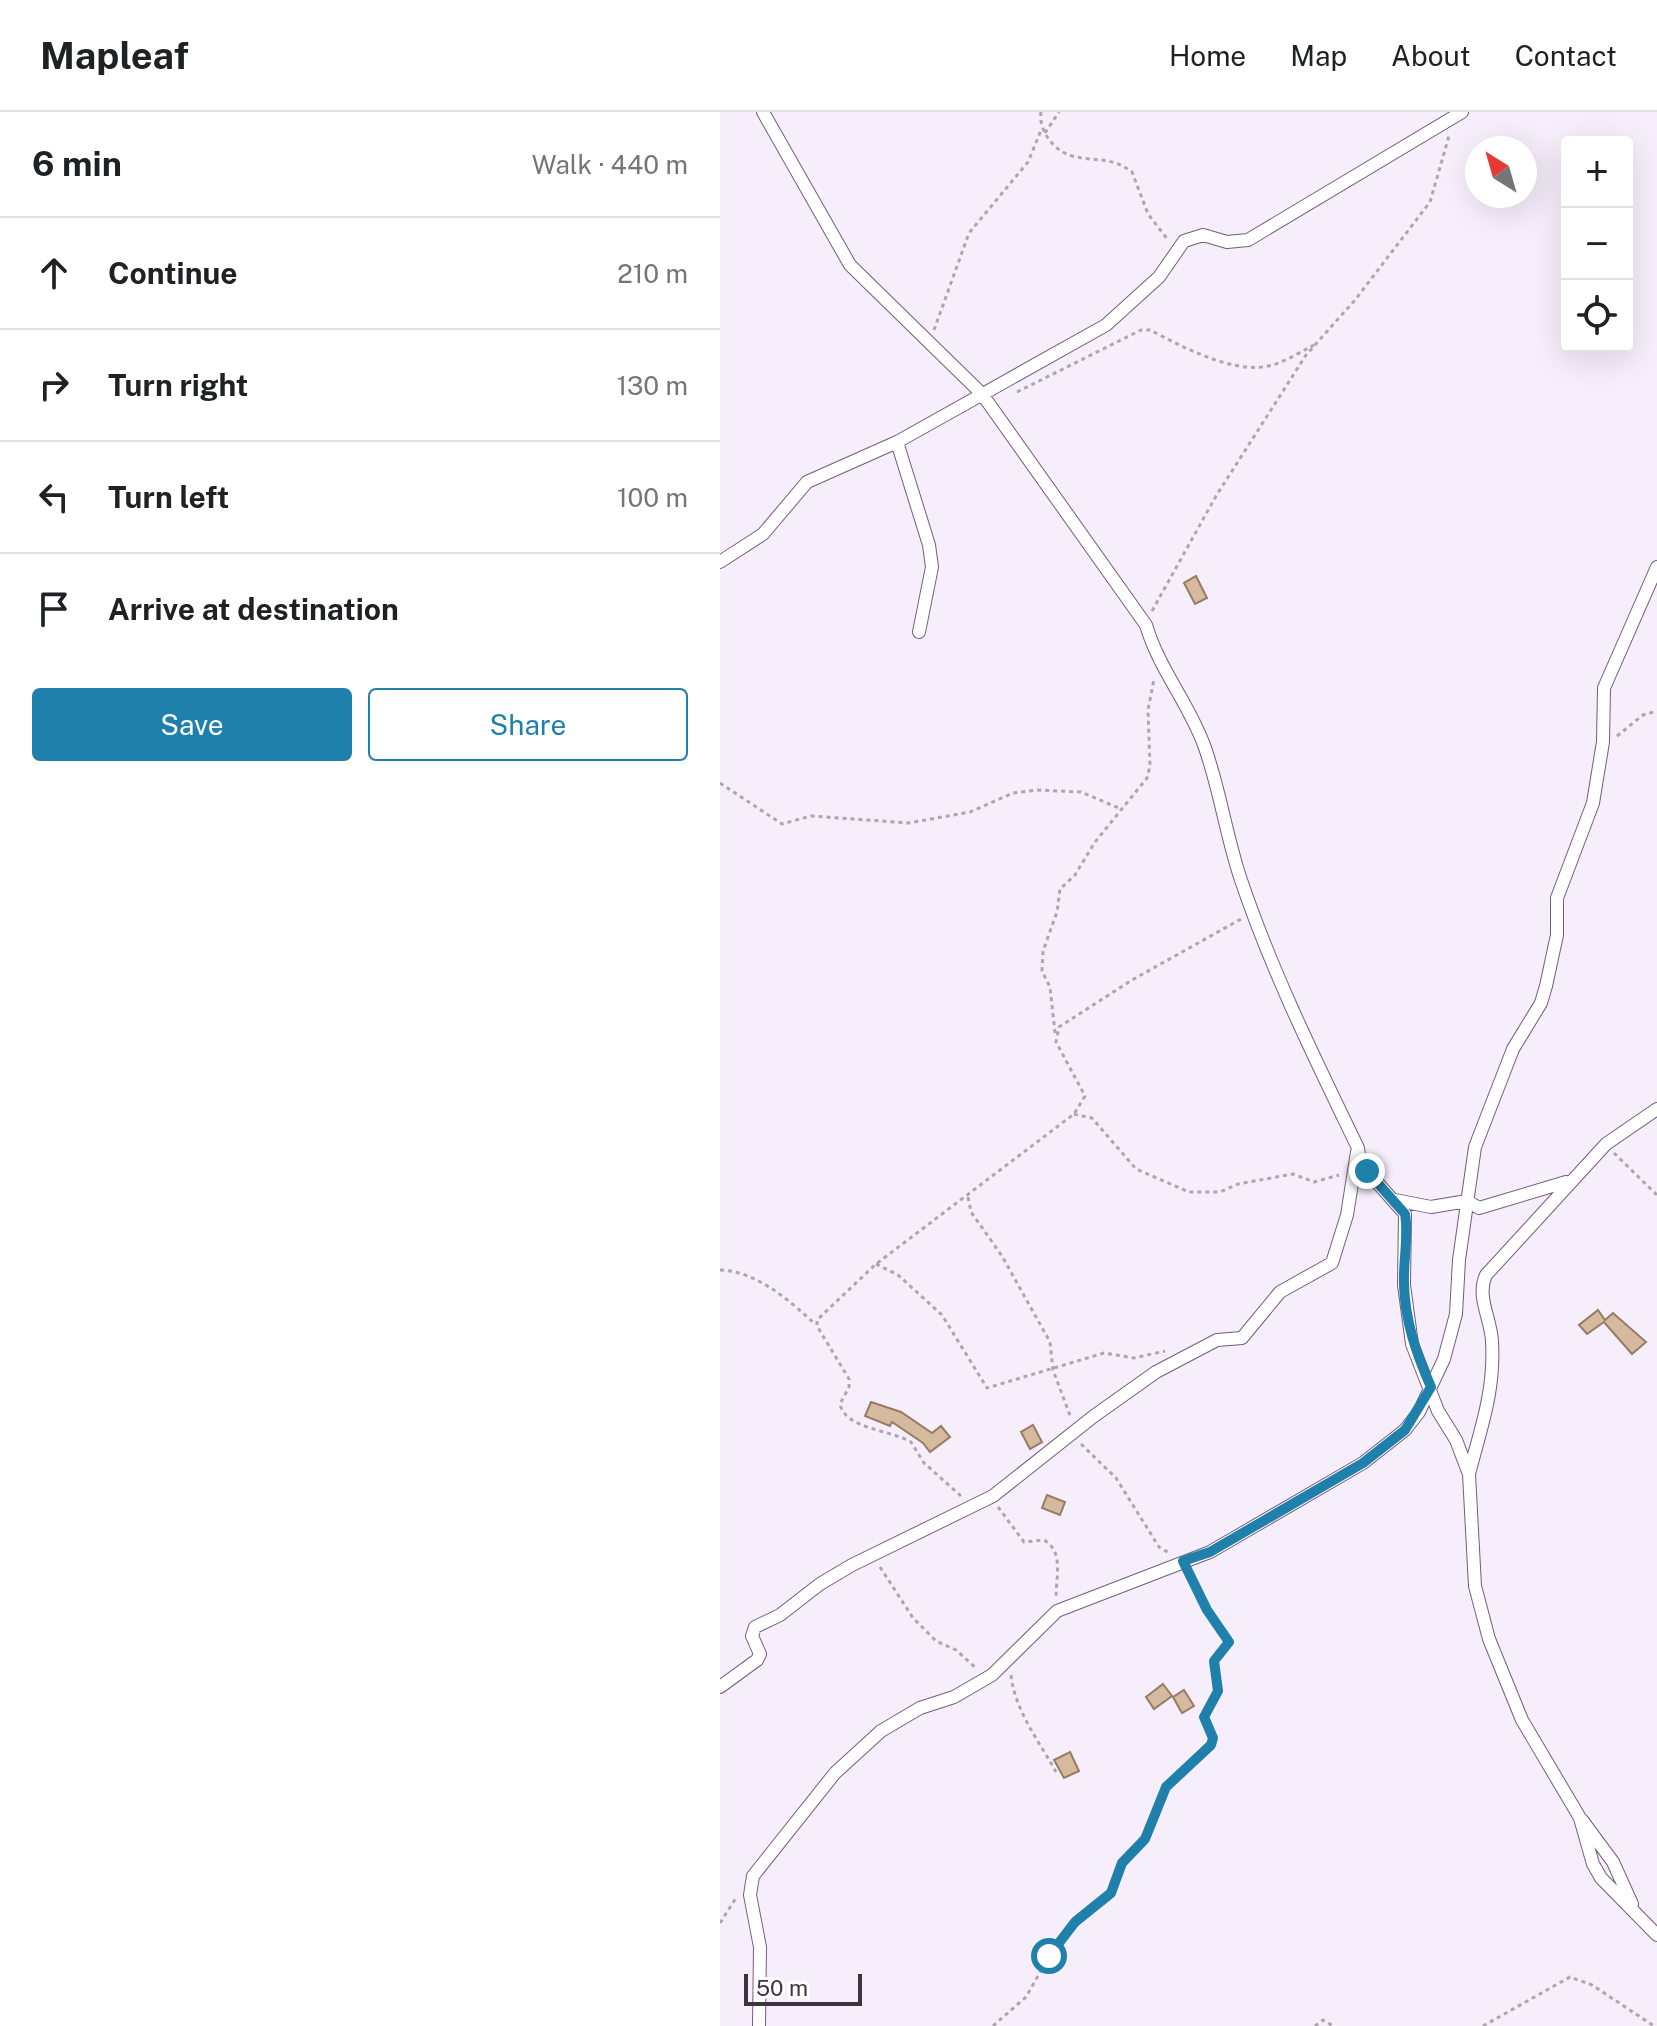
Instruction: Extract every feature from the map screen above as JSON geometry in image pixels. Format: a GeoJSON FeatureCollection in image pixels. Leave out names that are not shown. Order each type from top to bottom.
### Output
{"type":"FeatureCollection","features":[{"type":"Feature","properties":{"kind":"street"},"geometry":{"type":"LineString","coordinates":[[763,112],[850,265],[982,394],[1146,625],[1155,658],[1180,696],[1204,745],[1253,913],[1358,1148],[1360,1163],[1405,1214],[1404,1285],[1412,1344],[1438,1411],[1456,1440],[1469,1474],[1475,1586],[1489,1639],[1522,1720],[1580,1818],[1585,1841],[1601,1878],[1657,1935]]}},
{"type":"Feature","properties":{"kind":"street"},"geometry":{"type":"LineString","coordinates":[[720,562],[763,534],[807,482],[897,442],[1106,325],[1159,277],[1175,250],[1195,236],[1227,242],[1248,240],[1457,113]]}},
{"type":"Feature","properties":{"kind":"street"},"geometry":{"type":"LineString","coordinates":[[897,442],[929,545],[932,567],[919,632]]}},
{"type":"Feature","properties":{"kind":"street"},"geometry":{"type":"LineString","coordinates":[[759,2026],[760,1947],[750,1895],[753,1876],[835,1773],[881,1731],[920,1708],[954,1697],[992,1675],[1057,1611],[1210,1552],[1363,1463],[1405,1430],[1444,1359],[1456,1314],[1475,1147],[1513,1049],[1541,1003],[1557,935],[1557,898],[1593,803],[1603,742],[1603,700],[1607,677],[1657,567]]}},
{"type":"Feature","properties":{"kind":"street"},"geometry":{"type":"LineString","coordinates":[[1469,1474],[1491,1400],[1492,1341],[1483,1282],[1606,1144],[1657,1109]]}},
{"type":"Feature","properties":{"kind":"street"},"geometry":{"type":"LineString","coordinates":[[720,1687],[760,1654],[752,1636],[755,1627],[876,1552],[993,1496],[1077,1429],[1156,1372],[1217,1340],[1245,1336],[1280,1292],[1332,1263],[1347,1215],[1358,1148]]}},
{"type":"Feature","properties":{"kind":"street"},"geometry":{"type":"LineString","coordinates":[[1395,1200],[1431,1207],[1467,1201],[1479,1208],[1570,1181]]}},
{"type":"Feature","properties":{"kind":"path"},"geometry":{"type":"LineString","coordinates":[[1041,112],[1044,130],[1056,146],[1072,156],[1103,157],[1132,172],[1148,214],[1175,250]]}},
{"type":"Feature","properties":{"kind":"path"},"geometry":{"type":"LineString","coordinates":[[929,342],[969,233],[1028,162],[1044,130],[1059,112]]}},
{"type":"Feature","properties":{"kind":"path"},"geometry":{"type":"LineString","coordinates":[[1146,625],[1175,563],[1317,343],[1355,300],[1430,202],[1457,113]]}},
{"type":"Feature","properties":{"kind":"path"},"geometry":{"type":"LineString","coordinates":[[1010,392],[1024,392],[1141,330],[1150,330],[1226,362],[1251,368],[1271,366],[1317,343]]}},
{"type":"Feature","properties":{"kind":"path"},"geometry":{"type":"LineString","coordinates":[[817,1326],[818,1318],[876,1264],[1074,1114],[1085,1096],[1056,1042],[1050,987],[1042,971],[1043,951],[1057,912],[1058,893],[1075,875],[1121,809],[1147,778],[1150,766],[1148,710],[1155,658]]}},
{"type":"Feature","properties":{"kind":"path"},"geometry":{"type":"LineString","coordinates":[[1603,742],[1614,739],[1643,715],[1657,711]]}},
{"type":"Feature","properties":{"kind":"path"},"geometry":{"type":"LineString","coordinates":[[720,783],[782,824],[811,816],[909,823],[970,812],[1013,793],[1037,790],[1081,792],[1121,809]]}},
{"type":"Feature","properties":{"kind":"path"},"geometry":{"type":"LineString","coordinates":[[1055,1033],[1075,1015],[1253,913]]}},
{"type":"Feature","properties":{"kind":"path"},"geometry":{"type":"LineString","coordinates":[[1074,1114],[1092,1118],[1136,1169],[1189,1192],[1220,1192],[1231,1186],[1293,1174],[1314,1182],[1334,1178],[1354,1166]]}},
{"type":"Feature","properties":{"kind":"path"},"geometry":{"type":"LineString","coordinates":[[1606,1144],[1657,1195]]}},
{"type":"Feature","properties":{"kind":"path"},"geometry":{"type":"LineString","coordinates":[[968,1197],[971,1212],[1002,1256],[1046,1334],[1053,1370],[1082,1447],[1116,1478],[1159,1547],[1183,1561],[1207,1610],[1229,1642],[1214,1661],[1218,1691],[1204,1717],[1213,1738],[1211,1745],[1166,1787],[1145,1839],[1122,1863],[1111,1893],[1075,1922],[1055,1946],[1026,1997],[993,2026]]}},
{"type":"Feature","properties":{"kind":"path"},"geometry":{"type":"LineString","coordinates":[[876,1264],[898,1275],[942,1315],[987,1388],[1104,1353],[1134,1358],[1173,1350]]}},
{"type":"Feature","properties":{"kind":"path"},"geometry":{"type":"LineString","coordinates":[[720,1270],[744,1273],[765,1288],[779,1293],[817,1326],[849,1379],[849,1387],[840,1404],[848,1418],[911,1442],[924,1463],[973,1506]]}},
{"type":"Feature","properties":{"kind":"path"},"geometry":{"type":"LineString","coordinates":[[993,1496],[1008,1524],[1024,1542],[1044,1540],[1053,1546],[1057,1561],[1057,1611]]}},
{"type":"Feature","properties":{"kind":"path"},"geometry":{"type":"LineString","coordinates":[[876,1552],[882,1574],[913,1618],[941,1646],[956,1650],[972,1667],[992,1675]]}},
{"type":"Feature","properties":{"kind":"path"},"geometry":{"type":"LineString","coordinates":[[1009,1660],[1013,1693],[1056,1772]]}},
{"type":"Feature","properties":{"kind":"path"},"geometry":{"type":"LineString","coordinates":[[1483,2026],[1570,1977],[1592,1985],[1654,2026]]}},
{"type":"Feature","properties":{"kind":"path"},"geometry":{"type":"LineString","coordinates":[[1315,2026],[1323,2020],[1333,2026]]}},
{"type":"Feature","properties":{"kind":"building"},"geometry":{"type":"Polygon","coordinates":[[[1196,576],[1207,598],[1195,604],[1184,583],[1196,576]]]}},
{"type":"Feature","properties":{"kind":"building"},"geometry":{"type":"Polygon","coordinates":[[[1598,1310],[1605,1320],[1613,1313],[1646,1342],[1632,1354],[1604,1322],[1587,1334],[1579,1325],[1598,1310]]]}},
{"type":"Feature","properties":{"kind":"building"},"geometry":{"type":"Polygon","coordinates":[[[871,1402],[901,1412],[932,1433],[941,1426],[950,1437],[930,1452],[923,1443],[892,1422],[890,1426],[865,1416],[871,1402]]]}},
{"type":"Feature","properties":{"kind":"building"},"geometry":{"type":"Polygon","coordinates":[[[1033,1425],[1042,1442],[1030,1449],[1021,1432],[1033,1425]]]}},
{"type":"Feature","properties":{"kind":"building"},"geometry":{"type":"Polygon","coordinates":[[[1047,1495],[1065,1502],[1060,1515],[1042,1508],[1047,1495]]]}},
{"type":"Feature","properties":{"kind":"building"},"geometry":{"type":"Polygon","coordinates":[[[1163,1684],[1172,1696],[1154,1709],[1146,1697],[1163,1684]]]}},
{"type":"Feature","properties":{"kind":"building"},"geometry":{"type":"Polygon","coordinates":[[[1184,1690],[1194,1706],[1182,1713],[1173,1697],[1184,1690]]]}},
{"type":"Feature","properties":{"kind":"building"},"geometry":{"type":"Polygon","coordinates":[[[1070,1752],[1079,1771],[1064,1778],[1054,1760],[1070,1752]]]}},
{"type":"Feature","properties":{"kind":"route"},"geometry":{"type":"LineString","coordinates":[[1049,1956],[1075,1922],[1111,1893],[1122,1863],[1145,1839],[1166,1787],[1211,1745],[1213,1738],[1204,1717],[1205,1710],[1214,1702],[1218,1691],[1212,1668],[1229,1642],[1207,1610],[1183,1561],[1210,1552],[1363,1463],[1405,1430],[1419,1412],[1431,1387],[1412,1344],[1408,1319],[1404,1285],[1405,1214],[1367,1171]]}}]}
